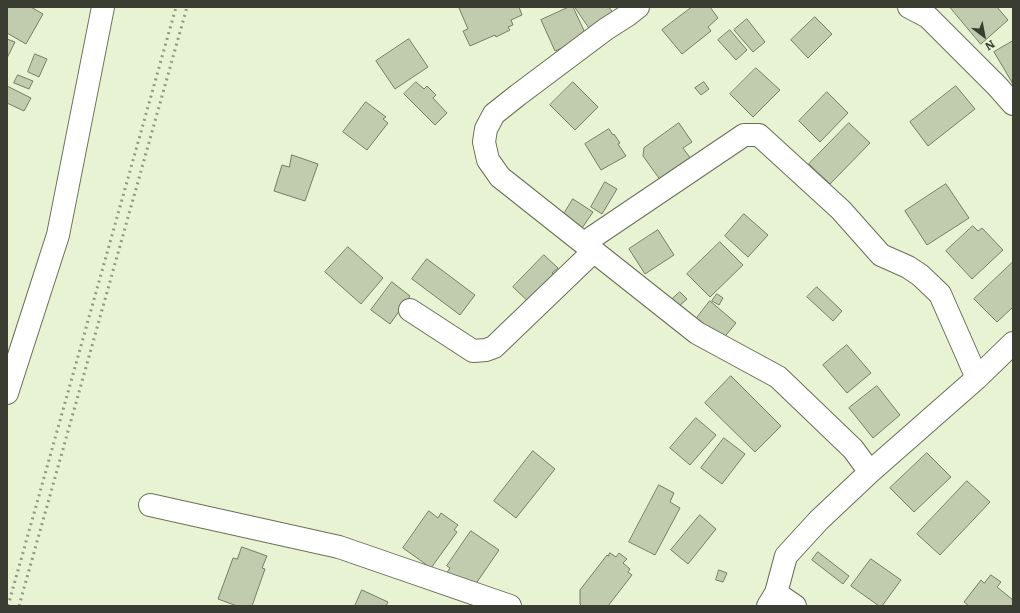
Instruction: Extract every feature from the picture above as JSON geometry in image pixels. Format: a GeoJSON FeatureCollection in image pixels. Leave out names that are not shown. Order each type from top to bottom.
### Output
{"type":"FeatureCollection","features":[{"type":"Feature","properties":{"kind":"street"},"geometry":{"type":"LineString","coordinates":[[7,393],[58,235],[102,7]]}},
{"type":"Feature","properties":{"kind":"street"},"geometry":{"type":"LineString","coordinates":[[638,7],[606,29],[494,114],[486,129],[484,142],[488,160],[500,177],[697,333],[778,377],[853,449],[870,472]]}},
{"type":"Feature","properties":{"kind":"street"},"geometry":{"type":"LineString","coordinates":[[909,7],[928,17],[1013,104]]}},
{"type":"Feature","properties":{"kind":"street"},"geometry":{"type":"LineString","coordinates":[[410,310],[473,351],[486,350],[494,347],[589,247],[744,135],[759,135],[841,210],[881,254],[908,267],[940,294],[977,378]]}},
{"type":"Feature","properties":{"kind":"street"},"geometry":{"type":"LineString","coordinates":[[795,606],[772,599],[786,556],[819,520],[870,472],[977,378],[1013,343]]}},
{"type":"Feature","properties":{"kind":"street"},"geometry":{"type":"LineString","coordinates":[[150,505],[339,547],[510,606]]}},
{"type":"Feature","properties":{"kind":"building"},"geometry":{"type":"Polygon","coordinates":[[[7,7],[31,7],[43,14],[26,44],[7,33],[7,7]]]}},
{"type":"Feature","properties":{"kind":"building"},"geometry":{"type":"Polygon","coordinates":[[[519,7],[522,15],[511,20],[513,25],[508,27],[510,30],[496,37],[495,35],[470,46],[463,31],[468,29],[459,8],[519,7]]]}},
{"type":"Feature","properties":{"kind":"building"},"geometry":{"type":"Polygon","coordinates":[[[569,7],[573,7],[587,37],[555,51],[541,20],[569,7]]]}},
{"type":"Feature","properties":{"kind":"building"},"geometry":{"type":"Polygon","coordinates":[[[575,7],[609,7],[615,16],[592,32],[575,7]]]}},
{"type":"Feature","properties":{"kind":"building"},"geometry":{"type":"Polygon","coordinates":[[[692,7],[710,7],[718,18],[708,27],[711,31],[682,54],[662,30],[692,7]]]}},
{"type":"Feature","properties":{"kind":"building"},"geometry":{"type":"Polygon","coordinates":[[[950,7],[997,7],[1008,20],[981,44],[950,7]]]}},
{"type":"Feature","properties":{"kind":"building"},"geometry":{"type":"Polygon","coordinates":[[[815,17],[832,34],[808,58],[791,40],[815,17]]]}},
{"type":"Feature","properties":{"kind":"building"},"geometry":{"type":"Polygon","coordinates":[[[747,19],[765,42],[753,52],[734,30],[747,19]]]}},
{"type":"Feature","properties":{"kind":"building"},"geometry":{"type":"Polygon","coordinates":[[[730,30],[747,50],[736,60],[718,40],[730,30]]]}},
{"type":"Feature","properties":{"kind":"building"},"geometry":{"type":"Polygon","coordinates":[[[7,39],[15,42],[7,58],[7,39]]]}},
{"type":"Feature","properties":{"kind":"building"},"geometry":{"type":"Polygon","coordinates":[[[409,39],[428,67],[395,89],[376,61],[409,39]]]}},
{"type":"Feature","properties":{"kind":"building"},"geometry":{"type":"Polygon","coordinates":[[[1013,41],[1013,84],[994,52],[1013,41]]]}},
{"type":"Feature","properties":{"kind":"building"},"geometry":{"type":"Polygon","coordinates":[[[35,54],[47,59],[39,77],[28,72],[35,54]]]}},
{"type":"Feature","properties":{"kind":"building"},"geometry":{"type":"Polygon","coordinates":[[[756,68],[780,90],[753,117],[730,94],[756,68]]]}},
{"type":"Feature","properties":{"kind":"building"},"geometry":{"type":"Polygon","coordinates":[[[18,75],[33,81],[29,89],[14,83],[18,75]]]}},
{"type":"Feature","properties":{"kind":"building"},"geometry":{"type":"Polygon","coordinates":[[[416,82],[424,89],[427,86],[436,95],[433,98],[447,113],[435,125],[404,94],[416,82]]]}},
{"type":"Feature","properties":{"kind":"building"},"geometry":{"type":"Polygon","coordinates":[[[573,82],[598,107],[575,130],[550,105],[573,82]]]}},
{"type":"Feature","properties":{"kind":"building"},"geometry":{"type":"Polygon","coordinates":[[[704,82],[709,89],[701,95],[695,88],[704,82]]]}},
{"type":"Feature","properties":{"kind":"building"},"geometry":{"type":"Polygon","coordinates":[[[7,86],[31,98],[24,111],[7,103],[7,86]]]}},
{"type":"Feature","properties":{"kind":"building"},"geometry":{"type":"Polygon","coordinates":[[[956,86],[975,109],[928,146],[910,122],[956,86]]]}},
{"type":"Feature","properties":{"kind":"building"},"geometry":{"type":"Polygon","coordinates":[[[827,92],[848,113],[820,142],[799,121],[827,92]]]}},
{"type":"Feature","properties":{"kind":"building"},"geometry":{"type":"Polygon","coordinates":[[[366,102],[386,117],[383,119],[388,123],[367,150],[343,132],[366,102]]]}},
{"type":"Feature","properties":{"kind":"building"},"geometry":{"type":"Polygon","coordinates":[[[679,123],[692,142],[683,148],[691,159],[661,181],[643,156],[644,148],[679,123]]]}},
{"type":"Feature","properties":{"kind":"building"},"geometry":{"type":"Polygon","coordinates":[[[849,123],[870,143],[830,184],[809,164],[849,123]]]}},
{"type":"Feature","properties":{"kind":"building"},"geometry":{"type":"Polygon","coordinates":[[[609,129],[620,143],[618,144],[626,156],[601,170],[585,144],[609,129]]]}},
{"type":"Feature","properties":{"kind":"building"},"geometry":{"type":"Polygon","coordinates":[[[292,155],[318,164],[305,201],[274,191],[282,165],[289,167],[292,155]]]}},
{"type":"Feature","properties":{"kind":"building"},"geometry":{"type":"Polygon","coordinates":[[[605,182],[617,189],[602,214],[591,207],[605,182]]]}},
{"type":"Feature","properties":{"kind":"building"},"geometry":{"type":"Polygon","coordinates":[[[946,184],[969,218],[927,245],[905,211],[946,184]]]}},
{"type":"Feature","properties":{"kind":"building"},"geometry":{"type":"Polygon","coordinates":[[[573,199],[593,212],[580,231],[561,219],[573,199]]]}},
{"type":"Feature","properties":{"kind":"building"},"geometry":{"type":"Polygon","coordinates":[[[744,214],[768,235],[748,257],[725,236],[744,214]]]}},
{"type":"Feature","properties":{"kind":"building"},"geometry":{"type":"Polygon","coordinates":[[[973,226],[978,231],[982,228],[1003,250],[972,279],[946,251],[973,226]]]}},
{"type":"Feature","properties":{"kind":"building"},"geometry":{"type":"Polygon","coordinates":[[[658,230],[674,255],[645,274],[629,249],[658,230]]]}},
{"type":"Feature","properties":{"kind":"building"},"geometry":{"type":"Polygon","coordinates":[[[720,242],[743,265],[710,297],[687,274],[720,242]]]}},
{"type":"Feature","properties":{"kind":"building"},"geometry":{"type":"Polygon","coordinates":[[[348,247],[383,278],[361,304],[325,272],[348,247]]]}},
{"type":"Feature","properties":{"kind":"building"},"geometry":{"type":"Polygon","coordinates":[[[544,255],[558,268],[552,273],[560,280],[534,307],[513,287],[544,255]]]}},
{"type":"Feature","properties":{"kind":"building"},"geometry":{"type":"Polygon","coordinates":[[[427,259],[475,295],[460,315],[412,279],[427,259]]]}},
{"type":"Feature","properties":{"kind":"building"},"geometry":{"type":"Polygon","coordinates":[[[1012,263],[1013,307],[997,322],[974,299],[1012,263]]]}},
{"type":"Feature","properties":{"kind":"building"},"geometry":{"type":"Polygon","coordinates":[[[392,282],[410,296],[390,324],[371,310],[392,282]]]}},
{"type":"Feature","properties":{"kind":"building"},"geometry":{"type":"Polygon","coordinates":[[[817,287],[842,311],[833,321],[807,297],[817,287]]]}},
{"type":"Feature","properties":{"kind":"building"},"geometry":{"type":"Polygon","coordinates":[[[680,292],[687,299],[677,308],[670,301],[680,292]]]}},
{"type":"Feature","properties":{"kind":"building"},"geometry":{"type":"Polygon","coordinates":[[[717,294],[723,298],[719,305],[712,301],[717,294]]]}},
{"type":"Feature","properties":{"kind":"building"},"geometry":{"type":"Polygon","coordinates":[[[710,301],[736,323],[722,340],[696,319],[710,301]]]}},
{"type":"Feature","properties":{"kind":"building"},"geometry":{"type":"Polygon","coordinates":[[[847,345],[871,373],[847,393],[823,365],[847,345]]]}},
{"type":"Feature","properties":{"kind":"building"},"geometry":{"type":"Polygon","coordinates":[[[731,376],[781,426],[755,452],[705,403],[731,376]]]}},
{"type":"Feature","properties":{"kind":"building"},"geometry":{"type":"Polygon","coordinates":[[[877,386],[900,415],[873,438],[849,408],[877,386]]]}},
{"type":"Feature","properties":{"kind":"building"},"geometry":{"type":"Polygon","coordinates":[[[696,418],[716,435],[690,465],[670,448],[696,418]]]}},
{"type":"Feature","properties":{"kind":"building"},"geometry":{"type":"Polygon","coordinates":[[[724,438],[745,454],[722,484],[701,468],[724,438]]]}},
{"type":"Feature","properties":{"kind":"building"},"geometry":{"type":"Polygon","coordinates":[[[533,451],[555,469],[516,518],[494,501],[533,451]]]}},
{"type":"Feature","properties":{"kind":"building"},"geometry":{"type":"Polygon","coordinates":[[[927,453],[951,477],[914,512],[890,488],[927,453]]]}},
{"type":"Feature","properties":{"kind":"building"},"geometry":{"type":"Polygon","coordinates":[[[967,481],[990,502],[940,555],[917,534],[967,481]]]}},
{"type":"Feature","properties":{"kind":"building"},"geometry":{"type":"Polygon","coordinates":[[[659,485],[674,493],[670,502],[680,508],[655,555],[629,542],[659,485]]]}},
{"type":"Feature","properties":{"kind":"building"},"geometry":{"type":"Polygon","coordinates":[[[429,511],[438,518],[441,513],[458,525],[454,530],[457,532],[431,568],[403,548],[429,511]]]}},
{"type":"Feature","properties":{"kind":"building"},"geometry":{"type":"Polygon","coordinates":[[[700,515],[716,529],[688,564],[671,550],[700,515]]]}},
{"type":"Feature","properties":{"kind":"building"},"geometry":{"type":"Polygon","coordinates":[[[471,531],[499,550],[473,588],[446,574],[450,568],[447,566],[471,531]]]}},
{"type":"Feature","properties":{"kind":"building"},"geometry":{"type":"Polygon","coordinates":[[[242,547],[267,556],[262,568],[265,569],[252,606],[237,606],[218,599],[233,558],[237,559],[242,547]]]}},
{"type":"Feature","properties":{"kind":"building"},"geometry":{"type":"Polygon","coordinates":[[[818,552],[849,576],[843,584],[812,560],[818,552]]]}},
{"type":"Feature","properties":{"kind":"building"},"geometry":{"type":"Polygon","coordinates":[[[610,553],[616,557],[619,553],[627,559],[623,563],[630,569],[628,572],[632,575],[608,606],[582,606],[580,604],[580,590],[610,553]]]}},
{"type":"Feature","properties":{"kind":"building"},"geometry":{"type":"Polygon","coordinates":[[[871,559],[901,580],[882,606],[879,606],[851,586],[871,559]]]}},
{"type":"Feature","properties":{"kind":"building"},"geometry":{"type":"Polygon","coordinates":[[[719,570],[727,573],[723,582],[716,580],[719,570]]]}},
{"type":"Feature","properties":{"kind":"building"},"geometry":{"type":"Polygon","coordinates":[[[991,575],[1001,582],[997,587],[1013,600],[1013,606],[969,606],[964,602],[981,580],[984,583],[991,575]]]}},
{"type":"Feature","properties":{"kind":"building"},"geometry":{"type":"Polygon","coordinates":[[[362,590],[388,602],[386,606],[355,606],[362,590]]]}},
{"type":"Feature","properties":{"kind":"railway"},"geometry":{"type":"LineString","coordinates":[[8,606],[176,7]]}},
{"type":"Feature","properties":{"kind":"railway"},"geometry":{"type":"LineString","coordinates":[[19,606],[187,7]]}}]}
